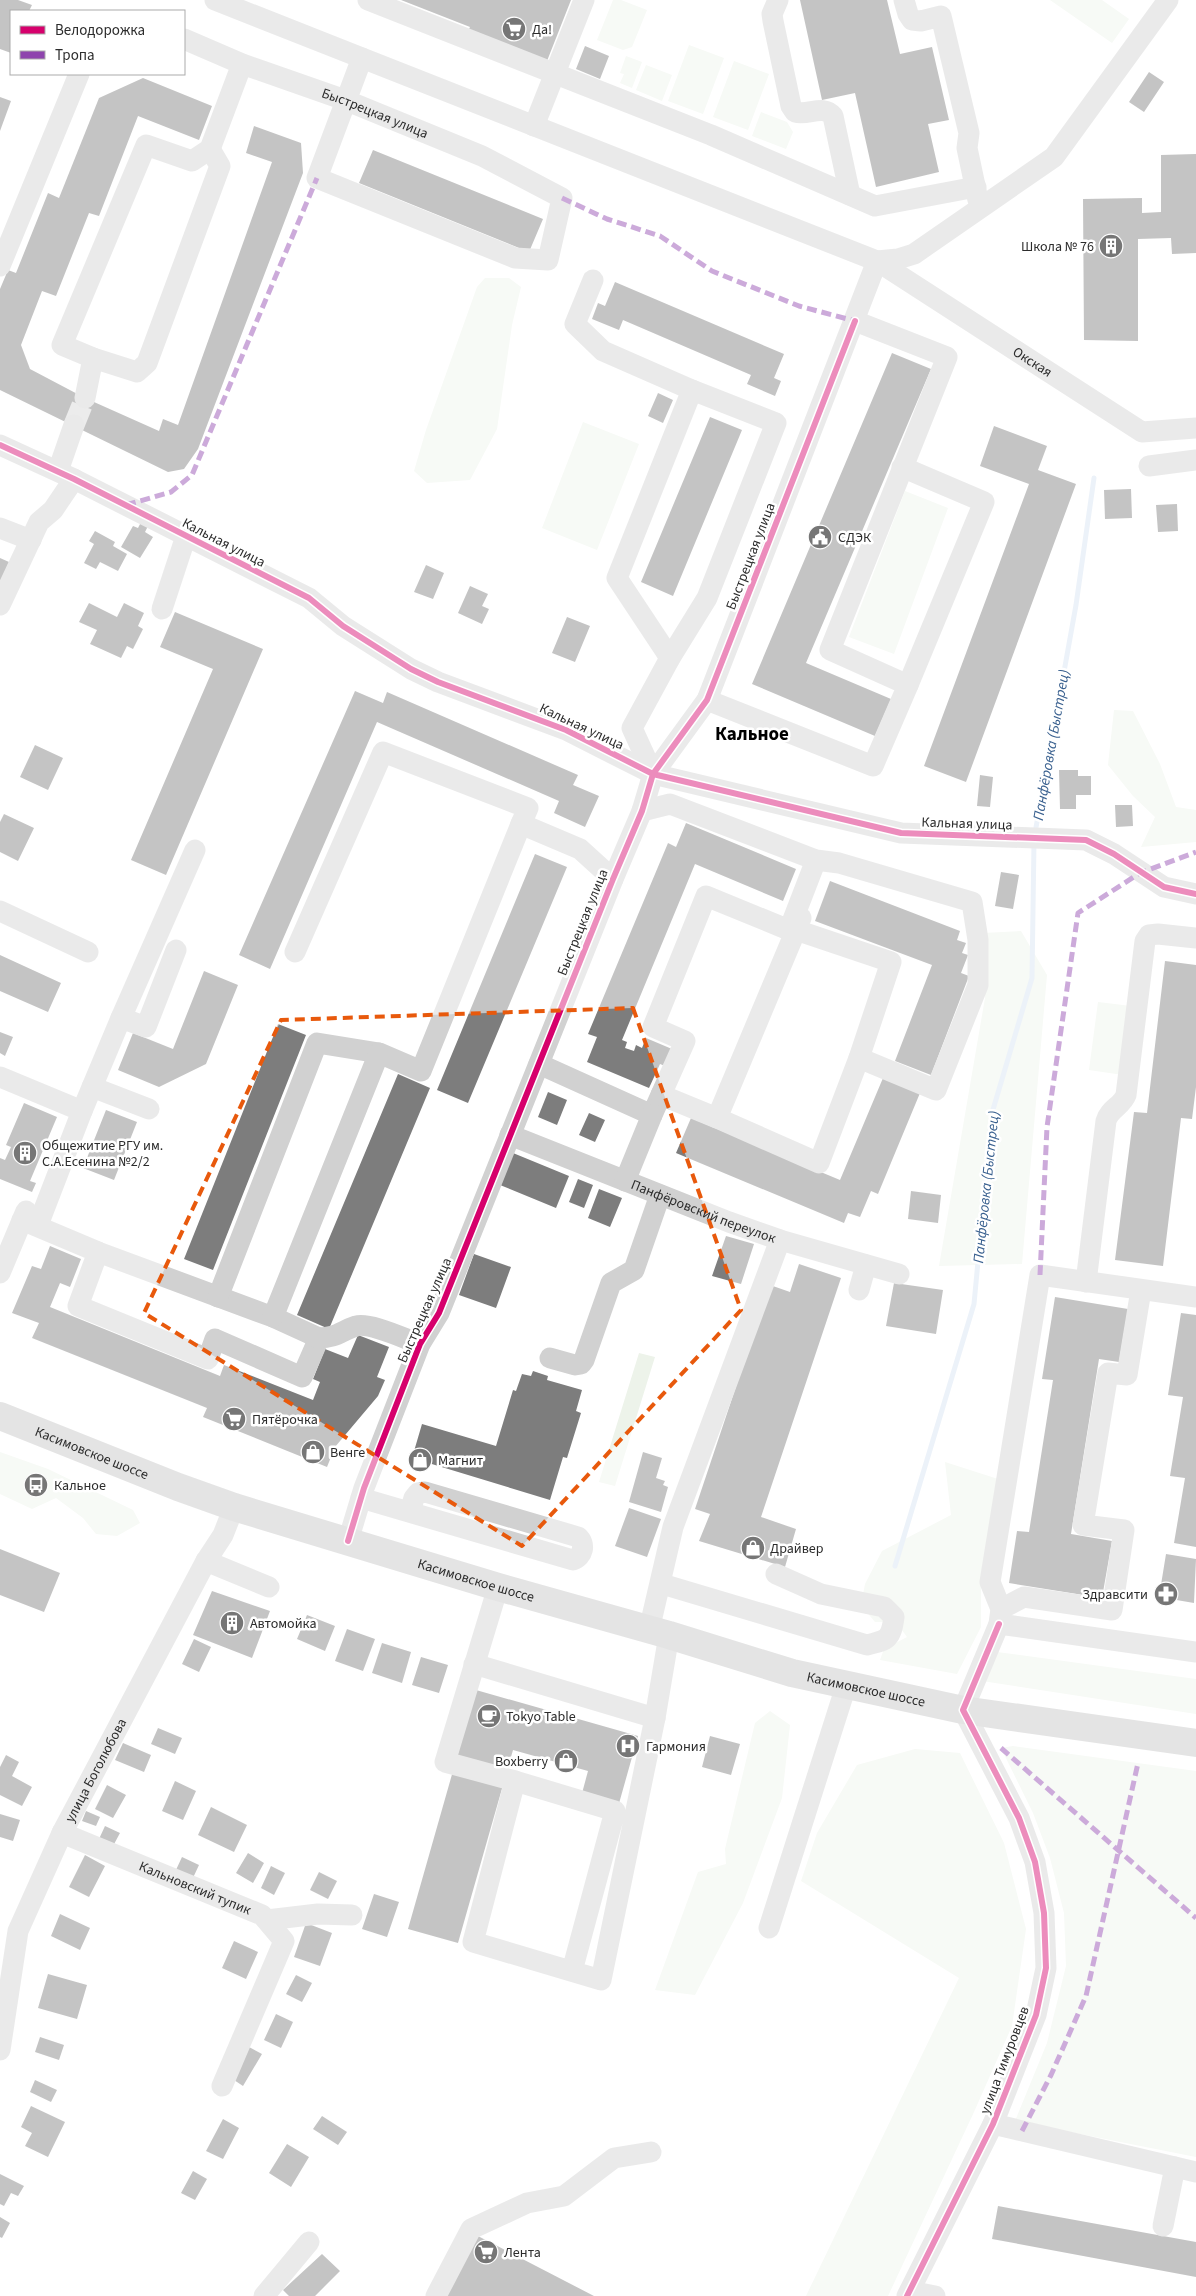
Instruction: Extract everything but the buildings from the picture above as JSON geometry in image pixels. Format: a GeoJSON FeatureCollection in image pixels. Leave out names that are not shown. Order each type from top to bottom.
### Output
{"type":"FeatureCollection","features":[{"type":"Feature","properties":{"kind":"main road","name":"Касимовское шоссе"},"geometry":{"type":"LineString","coordinates":[[0,1416],[178,1487],[234,1507],[792,1673],[963,1710],[1196,1743]]}},
{"type":"Feature","properties":{"kind":"street","name":"Окская"},"geometry":{"type":"LineString","coordinates":[[216,0],[877,261],[1142,432],[1196,428]]}},
{"type":"Feature","properties":{"kind":"street"},"geometry":{"type":"LineString","coordinates":[[368,0],[711,135],[875,206],[976,187]]}},
{"type":"Feature","properties":{"kind":"street"},"geometry":{"type":"LineString","coordinates":[[534,126],[584,0]]}},
{"type":"Feature","properties":{"kind":"street"},"geometry":{"type":"LineString","coordinates":[[778,0],[772,14],[791,106],[795,112],[803,114],[822,110],[828,111],[833,116],[850,195]]}},
{"type":"Feature","properties":{"kind":"street"},"geometry":{"type":"LineString","coordinates":[[904,0],[912,20],[941,16],[969,133],[967,148],[980,208]]}},
{"type":"Feature","properties":{"kind":"street"},"geometry":{"type":"LineString","coordinates":[[877,261],[898,260],[914,254],[1054,157],[1168,0]]}},
{"type":"Feature","properties":{"kind":"street","name":"Быстрецкая улица"},"geometry":{"type":"LineString","coordinates":[[185,39],[242,64],[345,100],[482,156],[562,198],[548,260],[515,258],[317,178],[345,100]]}},
{"type":"Feature","properties":{"kind":"street"},"geometry":{"type":"LineString","coordinates":[[345,100],[362,58]]}},
{"type":"Feature","properties":{"kind":"street"},"geometry":{"type":"LineString","coordinates":[[210,149],[220,166],[147,363],[137,372],[93,358],[62,345],[146,145],[192,161],[210,149],[242,64]]}},
{"type":"Feature","properties":{"kind":"street"},"geometry":{"type":"LineString","coordinates":[[0,266],[79,75]]}},
{"type":"Feature","properties":{"kind":"street","name":"Быстрецкая улица"},"geometry":{"type":"LineString","coordinates":[[348,1541],[361,1498],[420,1344],[439,1314],[612,878],[642,811],[653,774],[707,700],[877,261]]}},
{"type":"Feature","properties":{"kind":"street"},"geometry":{"type":"LineString","coordinates":[[593,280],[575,324],[602,351],[692,390],[776,423],[707,598],[670,658],[632,728],[653,774]]}},
{"type":"Feature","properties":{"kind":"street"},"geometry":{"type":"LineString","coordinates":[[855,320],[947,357],[830,650],[908,685]]}},
{"type":"Feature","properties":{"kind":"street"},"geometry":{"type":"LineString","coordinates":[[85,398],[93,358]]}},
{"type":"Feature","properties":{"kind":"street"},"geometry":{"type":"LineString","coordinates":[[670,658],[617,578],[692,390]]}},
{"type":"Feature","properties":{"kind":"street"},"geometry":{"type":"LineString","coordinates":[[0,605],[39,522],[53,510],[66,475],[74,425]]}},
{"type":"Feature","properties":{"kind":"street","name":"Кальная улица"},"geometry":{"type":"LineString","coordinates":[[0,445],[66,475],[309,598],[343,626],[410,669],[438,682],[566,730],[653,774],[901,833],[1086,840],[1114,854],[1164,887],[1196,894]]}},
{"type":"Feature","properties":{"kind":"street"},"geometry":{"type":"LineString","coordinates":[[1149,466],[1196,460]]}},
{"type":"Feature","properties":{"kind":"street"},"geometry":{"type":"LineString","coordinates":[[707,700],[873,766],[984,502],[902,467]]}},
{"type":"Feature","properties":{"kind":"street"},"geometry":{"type":"LineString","coordinates":[[0,528],[31,540]]}},
{"type":"Feature","properties":{"kind":"street"},"geometry":{"type":"LineString","coordinates":[[162,608],[186,536]]}},
{"type":"Feature","properties":{"kind":"street"},"geometry":{"type":"LineString","coordinates":[[218,1297],[317,1043],[378,1053],[421,1071],[528,808],[382,752],[295,952]]}},
{"type":"Feature","properties":{"kind":"street"},"geometry":{"type":"LineString","coordinates":[[642,811],[670,804],[819,861],[839,864],[972,902],[978,940],[978,985],[936,1090],[859,1058]]}},
{"type":"Feature","properties":{"kind":"street"},"geometry":{"type":"LineString","coordinates":[[521,824],[580,849],[612,878]]}},
{"type":"Feature","properties":{"kind":"street"},"geometry":{"type":"LineString","coordinates":[[1,1266],[29,1218],[82,1111],[195,850]]}},
{"type":"Feature","properties":{"kind":"street"},"geometry":{"type":"LineString","coordinates":[[717,1118],[796,930],[819,861]]}},
{"type":"Feature","properties":{"kind":"street"},"geometry":{"type":"LineString","coordinates":[[626,1181],[652,1115],[685,1042],[653,1027],[706,896],[789,930],[819,861]]}},
{"type":"Feature","properties":{"kind":"street"},"geometry":{"type":"LineString","coordinates":[[0,911],[88,952]]}},
{"type":"Feature","properties":{"kind":"street"},"geometry":{"type":"LineString","coordinates":[[661,1095],[819,1163],[859,1058],[891,962],[796,930]]}},
{"type":"Feature","properties":{"kind":"street"},"geometry":{"type":"LineString","coordinates":[[1086,1282],[1106,1122],[1108,1116],[1124,1100],[1126,1095],[1145,941],[1149,936],[1158,934],[1196,938]]}},
{"type":"Feature","properties":{"kind":"street"},"geometry":{"type":"LineString","coordinates":[[121,1018],[146,1028],[176,950]]}},
{"type":"Feature","properties":{"kind":"street"},"geometry":{"type":"LineString","coordinates":[[273,1317],[378,1053]]}},
{"type":"Feature","properties":{"kind":"street"},"geometry":{"type":"LineString","coordinates":[[539,1064],[652,1115]]}},
{"type":"Feature","properties":{"kind":"street"},"geometry":{"type":"LineString","coordinates":[[0,1077],[82,1111]]}},
{"type":"Feature","properties":{"kind":"street"},"geometry":{"type":"LineString","coordinates":[[92,1087],[149,1110]]}},
{"type":"Feature","properties":{"kind":"street","name":"Панфёровский переулок"},"geometry":{"type":"LineString","coordinates":[[510,1136],[780,1240],[899,1274]]}},
{"type":"Feature","properties":{"kind":"street"},"geometry":{"type":"LineString","coordinates":[[550,1358],[575,1365],[581,1364],[584,1360],[611,1283],[634,1270],[660,1194]]}},
{"type":"Feature","properties":{"kind":"street"},"geometry":{"type":"LineString","coordinates":[[29,1218],[98,1252],[273,1317],[319,1338],[331,1338],[357,1326],[368,1326],[420,1344]]}},
{"type":"Feature","properties":{"kind":"street"},"geometry":{"type":"LineString","coordinates":[[515,1781],[472,1942],[601,1980],[655,1718],[662,1584],[674,1527],[780,1240]]}},
{"type":"Feature","properties":{"kind":"street"},"geometry":{"type":"LineString","coordinates":[[98,1252],[78,1306],[208,1359],[215,1339],[302,1377],[319,1338]]}},
{"type":"Feature","properties":{"kind":"street"},"geometry":{"type":"LineString","coordinates":[[859,1290],[866,1264]]}},
{"type":"Feature","properties":{"kind":"street"},"geometry":{"type":"LineString","coordinates":[[1000,1616],[990,1582],[1040,1275],[1196,1297]]}},
{"type":"Feature","properties":{"kind":"street"},"geometry":{"type":"LineString","coordinates":[[963,1710],[1000,1616],[1024,1597],[1112,1610],[1124,1530],[1083,1524],[1108,1373],[1127,1375],[1141,1290]]}},
{"type":"Feature","properties":{"kind":"street"},"geometry":{"type":"LineString","coordinates":[[361,1498],[573,1560],[580,1555],[583,1546],[582,1540],[578,1537],[425,1492],[418,1493],[414,1498],[410,1512]]}},
{"type":"Feature","properties":{"kind":"street","name":"улица Боголюбова"},"geometry":{"type":"LineString","coordinates":[[0,2050],[18,1931],[62,1833],[206,1560],[223,1535],[234,1507]]}},
{"type":"Feature","properties":{"kind":"street"},"geometry":{"type":"LineString","coordinates":[[206,1560],[269,1587]]}},
{"type":"Feature","properties":{"kind":"street"},"geometry":{"type":"LineString","coordinates":[[662,1584],[867,1645],[885,1641],[892,1632],[894,1617],[884,1607],[821,1594],[776,1574]]}},
{"type":"Feature","properties":{"kind":"street"},"geometry":{"type":"LineString","coordinates":[[498,1587],[446,1762],[615,1812],[572,1971]]}},
{"type":"Feature","properties":{"kind":"street"},"geometry":{"type":"LineString","coordinates":[[1000,1616],[1196,1652]]}},
{"type":"Feature","properties":{"kind":"street"},"geometry":{"type":"LineString","coordinates":[[474,1664],[655,1718]]}},
{"type":"Feature","properties":{"kind":"street"},"geometry":{"type":"LineString","coordinates":[[769,1928],[846,1686]]}},
{"type":"Feature","properties":{"kind":"street","name":"улица Тимуровцев"},"geometry":{"type":"LineString","coordinates":[[909,2293],[993,2124],[1036,2015],[1046,1968],[1044,1913],[1035,1862],[1019,1818],[963,1710]]}},
{"type":"Feature","properties":{"kind":"street","name":"Кальновский тупик"},"geometry":{"type":"LineString","coordinates":[[62,1833],[262,1915],[284,1941],[222,2086]]}},
{"type":"Feature","properties":{"kind":"street"},"geometry":{"type":"LineString","coordinates":[[266,1920],[318,1914],[352,1915]]}},
{"type":"Feature","properties":{"kind":"street"},"geometry":{"type":"LineString","coordinates":[[993,2124],[1196,2172]]}},
{"type":"Feature","properties":{"kind":"street"},"geometry":{"type":"LineString","coordinates":[[436,2296],[471,2229],[527,2203],[564,2196],[614,2158],[651,2152]]}},
{"type":"Feature","properties":{"kind":"street"},"geometry":{"type":"LineString","coordinates":[[1162,2226],[1175,2167]]}},
{"type":"Feature","properties":{"kind":"street"},"geometry":{"type":"LineString","coordinates":[[264,2296],[309,2242]]}},
{"type":"Feature","properties":{"kind":"street"},"geometry":{"type":"LineString","coordinates":[[909,2293],[936,2296]]}},
{"type":"Feature","properties":{"kind":"highlighted area"},"geometry":{"type":"Polygon","coordinates":[[[633,1008],[741,1310],[522,1546],[144,1313],[281,1020],[633,1008]]]}},
{"type":"Feature","properties":{"kind":"shaded area"},"geometry":{"type":"Polygon","coordinates":[[[613,0],[621,0],[647,10],[632,47],[623,50],[597,40],[613,0]]]}},
{"type":"Feature","properties":{"kind":"shaded area"},"geometry":{"type":"Polygon","coordinates":[[[1050,0],[1102,0],[1129,19],[1112,43],[1050,0]]]}},
{"type":"Feature","properties":{"kind":"shaded area"},"geometry":{"type":"Polygon","coordinates":[[[689,45],[724,58],[703,114],[668,101],[689,45]]]}},
{"type":"Feature","properties":{"kind":"shaded area"},"geometry":{"type":"Polygon","coordinates":[[[626,56],[642,62],[632,88],[620,83],[624,74],[620,73],[626,56]]]}},
{"type":"Feature","properties":{"kind":"shaded area"},"geometry":{"type":"Polygon","coordinates":[[[734,61],[769,74],[748,130],[713,117],[734,61]]]}},
{"type":"Feature","properties":{"kind":"shaded area"},"geometry":{"type":"Polygon","coordinates":[[[646,65],[672,75],[662,101],[636,90],[646,65]]]}},
{"type":"Feature","properties":{"kind":"shaded area"},"geometry":{"type":"Polygon","coordinates":[[[761,112],[787,122],[793,132],[786,149],[752,136],[761,112]]]}},
{"type":"Feature","properties":{"kind":"shaded area"},"geometry":{"type":"Polygon","coordinates":[[[485,278],[509,278],[521,287],[512,325],[497,429],[470,480],[427,483],[414,471],[426,430],[477,287],[485,278]]]}},
{"type":"Feature","properties":{"kind":"shaded area"},"geometry":{"type":"Polygon","coordinates":[[[583,422],[639,444],[597,550],[542,528],[583,422]]]}},
{"type":"Feature","properties":{"kind":"shaded area"},"geometry":{"type":"Polygon","coordinates":[[[905,491],[948,508],[894,654],[849,637],[905,491]]]}},
{"type":"Feature","properties":{"kind":"shaded area"},"geometry":{"type":"Polygon","coordinates":[[[1114,710],[1133,711],[1160,764],[1176,807],[1196,810],[1196,842],[1141,847],[1155,817],[1133,796],[1108,765],[1114,710]]]}},
{"type":"Feature","properties":{"kind":"shaded area"},"geometry":{"type":"Polygon","coordinates":[[[1021,931],[1047,975],[1022,1264],[939,1266],[985,998],[983,933],[1021,931]]]}},
{"type":"Feature","properties":{"kind":"shaded area"},"geometry":{"type":"Polygon","coordinates":[[[1098,1002],[1131,1006],[1123,1075],[1089,1070],[1098,1002]]]}},
{"type":"Feature","properties":{"kind":"shaded area"},"geometry":{"type":"Polygon","coordinates":[[[639,1353],[655,1357],[615,1486],[599,1482],[639,1353]]]}},
{"type":"Feature","properties":{"kind":"shaded area"},"geometry":{"type":"Polygon","coordinates":[[[0,1452],[48,1469],[133,1510],[140,1523],[117,1536],[96,1534],[83,1518],[56,1498],[32,1509],[0,1494],[0,1452]]]}},
{"type":"Feature","properties":{"kind":"shaded area"},"geometry":{"type":"Polygon","coordinates":[[[945,1462],[998,1479],[981,1578],[981,1627],[957,1674],[880,1660],[884,1649],[907,1637],[896,1622],[875,1622],[861,1605],[865,1584],[882,1551],[951,1515],[945,1462]]]}},
{"type":"Feature","properties":{"kind":"shaded area"},"geometry":{"type":"Polygon","coordinates":[[[997,1652],[1196,1679],[1196,1714],[982,1681],[997,1652]]]}},
{"type":"Feature","properties":{"kind":"shaded area"},"geometry":{"type":"Polygon","coordinates":[[[770,1711],[790,1725],[782,1798],[743,1903],[695,1995],[655,1990],[698,1872],[726,1864],[725,1849],[755,1723],[770,1711]]]}},
{"type":"Feature","properties":{"kind":"shaded area"},"geometry":{"type":"Polygon","coordinates":[[[1013,1746],[1196,1771],[1196,2157],[1015,2121],[1047,2043],[1066,1966],[1064,1913],[1050,1858],[1033,1813],[1001,1748],[1013,1746]]]}},
{"type":"Feature","properties":{"kind":"shaded area"},"geometry":{"type":"Polygon","coordinates":[[[915,1749],[960,1753],[1004,1843],[1026,1929],[1012,2026],[888,2296],[806,2296],[959,1978],[801,1881],[817,1833],[857,1765],[915,1749]]]}},
{"type":"Feature","properties":{"kind":"waterway","name":"Панфёровка (Быстрец)"},"geometry":{"type":"LineString","coordinates":[[1035,833],[1076,605],[1094,478]]}},
{"type":"Feature","properties":{"kind":"waterway","name":"Панфёровка (Быстрец)"},"geometry":{"type":"LineString","coordinates":[[895,1566],[974,1304],[992,1113],[1032,978],[1034,842]]}},
{"type":"Feature","properties":{"kind":"tunnel"},"geometry":{"type":"LineString","coordinates":[[74,425],[85,398]]}},
{"type":"Feature","properties":{"kind":"marked path"},"geometry":{"type":"LineString","coordinates":[[126,505],[171,492],[192,475],[317,178]]}},
{"type":"Feature","properties":{"kind":"marked path"},"geometry":{"type":"LineString","coordinates":[[562,198],[607,219],[660,236],[712,271],[799,306],[855,321]]}},
{"type":"Feature","properties":{"kind":"marked path"},"geometry":{"type":"LineString","coordinates":[[1040,1275],[1047,1127],[1078,913],[1140,873],[1196,852]]}},
{"type":"Feature","properties":{"kind":"marked path"},"geometry":{"type":"LineString","coordinates":[[1001,1748],[1196,1918]]}},
{"type":"Feature","properties":{"kind":"marked path"},"geometry":{"type":"LineString","coordinates":[[1022,2131],[1051,2075],[1086,1996],[1138,1763]]}},
{"type":"Feature","properties":{"kind":"cycle path"},"geometry":{"type":"LineString","coordinates":[[348,1541],[364,1488],[420,1344],[439,1313],[642,811],[653,774],[707,700],[855,321]]}},
{"type":"Feature","properties":{"kind":"cycle path"},"geometry":{"type":"LineString","coordinates":[[0,445],[74,479],[309,598],[343,626],[411,669],[438,682],[566,730],[653,774],[901,833],[1086,840],[1114,854],[1164,887],[1196,894]]}},
{"type":"Feature","properties":{"kind":"cycle path"},"geometry":{"type":"LineString","coordinates":[[907,2296],[993,2124],[1036,2015],[1046,1968],[1044,1913],[1035,1862],[1019,1818],[963,1710],[999,1624]]}},
{"type":"Feature","properties":{"kind":"place","name":"Да!"},"geometry":{"type":"Point","coordinates":[514,29]}},
{"type":"Feature","properties":{"kind":"place","name":"Школа № 76"},"geometry":{"type":"Point","coordinates":[1111,246]}},
{"type":"Feature","properties":{"kind":"place","name":"СДЭК"},"geometry":{"type":"Point","coordinates":[820,537]}},
{"type":"Feature","properties":{"kind":"place","name":"Общежитие РГУ им. С.А.Есенина №2/2"},"geometry":{"type":"Point","coordinates":[25,1153]}},
{"type":"Feature","properties":{"kind":"place","name":"Пятёрочка"},"geometry":{"type":"Point","coordinates":[234,1419]}},
{"type":"Feature","properties":{"kind":"place","name":"Венге"},"geometry":{"type":"Point","coordinates":[313,1452]}},
{"type":"Feature","properties":{"kind":"place","name":"Магнит"},"geometry":{"type":"Point","coordinates":[420,1460]}},
{"type":"Feature","properties":{"kind":"place","name":"Кальное"},"geometry":{"type":"Point","coordinates":[36,1485]}},
{"type":"Feature","properties":{"kind":"place","name":"Драйвер"},"geometry":{"type":"Point","coordinates":[753,1548]}},
{"type":"Feature","properties":{"kind":"place","name":"Здравсити"},"geometry":{"type":"Point","coordinates":[1166,1594]}},
{"type":"Feature","properties":{"kind":"place","name":"Автомойка"},"geometry":{"type":"Point","coordinates":[232,1623]}},
{"type":"Feature","properties":{"kind":"place","name":"Tokyo Table"},"geometry":{"type":"Point","coordinates":[489,1716]}},
{"type":"Feature","properties":{"kind":"place","name":"Гармония"},"geometry":{"type":"Point","coordinates":[628,1746]}},
{"type":"Feature","properties":{"kind":"place","name":"Boxberry"},"geometry":{"type":"Point","coordinates":[566,1761]}},
{"type":"Feature","properties":{"kind":"place","name":"Лента"},"geometry":{"type":"Point","coordinates":[486,2252]}},
{"type":"Feature","properties":{"kind":"district","name":"Кальное"},"geometry":{"type":"Point","coordinates":[752,733]}}]}
